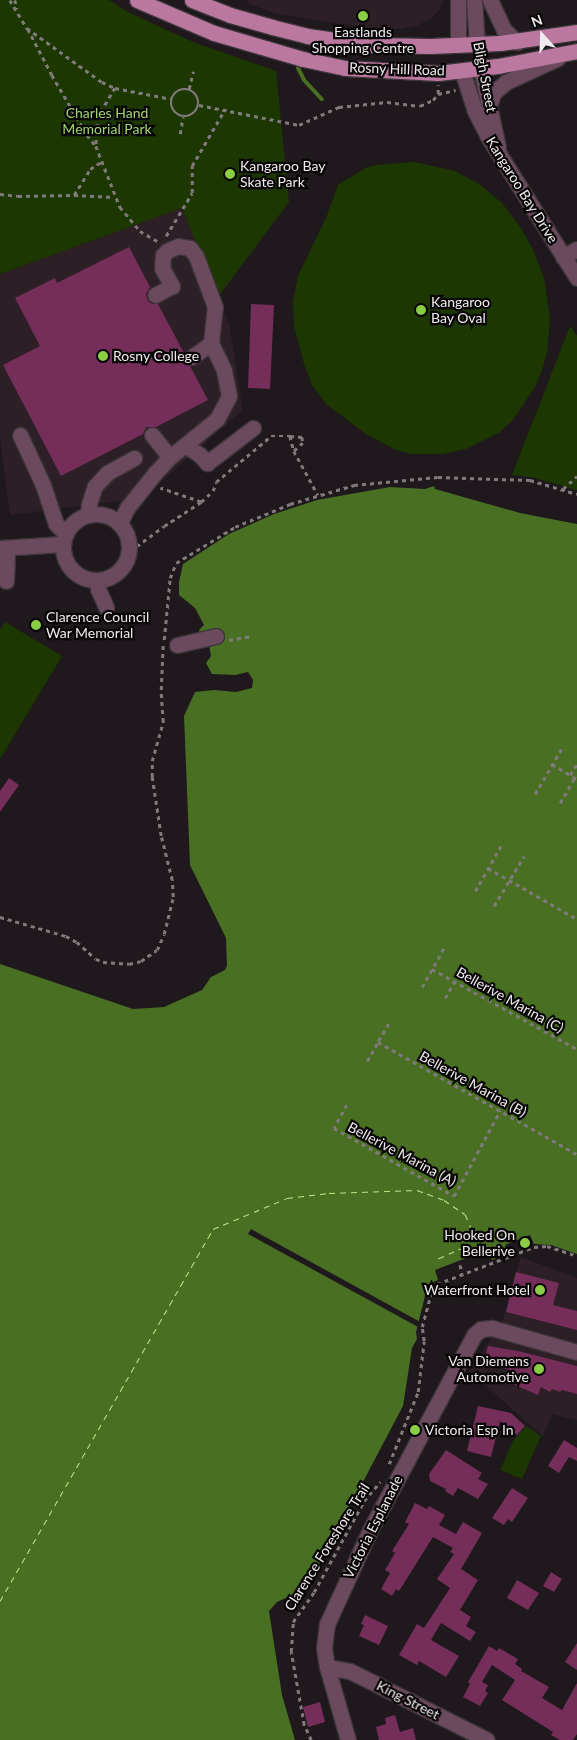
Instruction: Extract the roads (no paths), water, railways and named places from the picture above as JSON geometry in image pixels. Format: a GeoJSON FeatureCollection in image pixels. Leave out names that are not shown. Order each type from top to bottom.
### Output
{"type":"FeatureCollection","features":[{"type":"Feature","properties":{"kind":"main road","name":"Rosny Hill Road"},"geometry":{"type":"LineString","coordinates":[[137,0],[214,33],[303,59],[345,68],[438,73],[481,69],[573,52]]}},
{"type":"Feature","properties":{"kind":"main road","name":"Rosny Hill Road"},"geometry":{"type":"LineString","coordinates":[[192,0],[230,15],[307,36],[397,47],[518,42],[577,32]]}},
{"type":"Feature","properties":{"kind":"main road","name":"Bligh Street"},"geometry":{"type":"LineString","coordinates":[[477,44],[481,69]]}},
{"type":"Feature","properties":{"kind":"main road","name":"Bligh Street"},"geometry":{"type":"LineString","coordinates":[[458,45],[462,71]]}},
{"type":"Feature","properties":{"kind":"street","name":"Bligh Street"},"geometry":{"type":"LineString","coordinates":[[458,0],[458,45]]}},
{"type":"Feature","properties":{"kind":"street","name":"Bligh Street"},"geometry":{"type":"LineString","coordinates":[[474,0],[477,44]]}},
{"type":"Feature","properties":{"kind":"street"},"geometry":{"type":"LineString","coordinates":[[490,0],[504,30],[518,42]]}},
{"type":"Feature","properties":{"kind":"street"},"geometry":{"type":"LineString","coordinates":[[490,103],[494,91],[506,82],[573,52]]}},
{"type":"Feature","properties":{"kind":"street","name":"Bligh Street"},"geometry":{"type":"LineString","coordinates":[[481,69],[490,103],[499,154]]}},
{"type":"Feature","properties":{"kind":"street","name":"Kangaroo Bay Drive"},"geometry":{"type":"LineString","coordinates":[[462,71],[479,120],[577,278]]}},
{"type":"Feature","properties":{"kind":"street"},"geometry":{"type":"LineString","coordinates":[[120,523],[127,508],[143,486],[170,456],[217,419],[229,396],[224,370],[211,343],[215,307],[196,256],[190,248],[178,246],[167,250],[163,255],[162,268],[172,286],[155,295]]}},
{"type":"Feature","properties":{"kind":"street"},"geometry":{"type":"LineString","coordinates":[[563,256],[577,249]]}},
{"type":"Feature","properties":{"kind":"street"},"geometry":{"type":"LineString","coordinates":[[192,358],[211,343]]}},
{"type":"Feature","properties":{"kind":"street"},"geometry":{"type":"LineString","coordinates":[[184,445],[200,455],[207,463],[253,428]]}},
{"type":"Feature","properties":{"kind":"street"},"geometry":{"type":"LineString","coordinates":[[20,434],[43,484],[56,524],[64,539],[65,558],[73,571],[82,577],[97,580],[117,573],[127,561],[130,551],[128,535],[120,523],[103,514],[88,515],[74,522],[64,539]]}},
{"type":"Feature","properties":{"kind":"street"},"geometry":{"type":"LineString","coordinates":[[152,435],[170,456]]}},
{"type":"Feature","properties":{"kind":"street"},"geometry":{"type":"LineString","coordinates":[[88,515],[89,504],[95,486],[114,468],[134,458]]}},
{"type":"Feature","properties":{"kind":"street"},"geometry":{"type":"LineString","coordinates":[[6,581],[4,548],[64,539]]}},
{"type":"Feature","properties":{"kind":"street"},"geometry":{"type":"LineString","coordinates":[[97,580],[98,588],[106,607]]}},
{"type":"Feature","properties":{"kind":"street"},"geometry":{"type":"LineString","coordinates":[[176,644],[221,638]]}},
{"type":"Feature","properties":{"kind":"street","name":"Victoria Esplanade"},"geometry":{"type":"LineString","coordinates":[[348,1740],[328,1666],[324,1636],[333,1610],[370,1530],[469,1343],[476,1332],[481,1329],[495,1329],[577,1352]]}},
{"type":"Feature","properties":{"kind":"street","name":"King Street"},"geometry":{"type":"LineString","coordinates":[[328,1666],[350,1671],[486,1740]]}},
{"type":"Feature","properties":{"kind":"waterway"},"geometry":{"type":"LineString","coordinates":[[298,68],[304,80],[322,99]]}},
{"type":"Feature","properties":{"kind":"place","name":"Eastlands Shopping Centre"},"geometry":{"type":"Point","coordinates":[363,16]}},
{"type":"Feature","properties":{"kind":"place","name":"Kangaroo Bay Skate Park"},"geometry":{"type":"Point","coordinates":[230,174]}},
{"type":"Feature","properties":{"kind":"place","name":"Kangaroo Bay Oval"},"geometry":{"type":"Point","coordinates":[421,310]}},
{"type":"Feature","properties":{"kind":"place","name":"Rosny College"},"geometry":{"type":"Point","coordinates":[103,356]}},
{"type":"Feature","properties":{"kind":"place","name":"Clarence Council War Memorial"},"geometry":{"type":"Point","coordinates":[36,625]}},
{"type":"Feature","properties":{"kind":"place","name":"Hooked On Bellerive"},"geometry":{"type":"Point","coordinates":[525,1243]}},
{"type":"Feature","properties":{"kind":"place","name":"Waterfront Hotel"},"geometry":{"type":"Point","coordinates":[540,1290]}},
{"type":"Feature","properties":{"kind":"place","name":"Van Diemens Automotive"},"geometry":{"type":"Point","coordinates":[539,1369]}},
{"type":"Feature","properties":{"kind":"place","name":"Victoria Esp In"},"geometry":{"type":"Point","coordinates":[415,1430]}},
{"type":"Feature","properties":{"kind":"park label","name":"Charles Hand Memorial Park"},"geometry":{"type":"Point","coordinates":[107,122]}}]}
